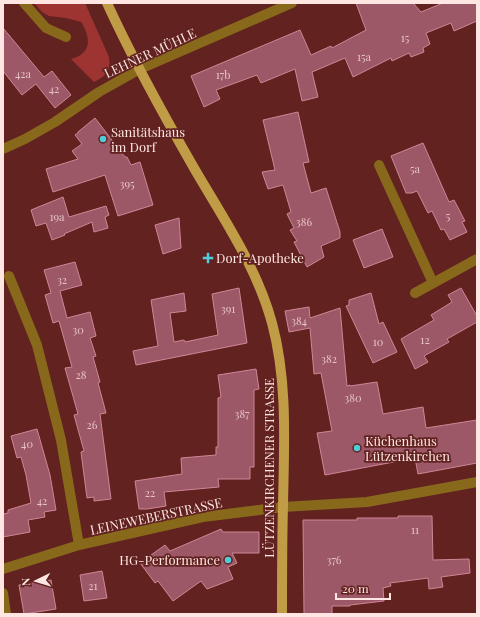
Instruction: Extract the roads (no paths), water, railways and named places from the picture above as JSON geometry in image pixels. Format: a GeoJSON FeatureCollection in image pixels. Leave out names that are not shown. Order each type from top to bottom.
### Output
{"type":"FeatureCollection","features":[{"type":"Feature","properties":{"kind":"main road","name":"LÜTZENKIRCHENER STRASSE"},"geometry":{"type":"LineString","coordinates":[[107,3],[166,119],[254,274],[272,321],[278,345],[282,375],[284,423],[282,614]]}},
{"type":"Feature","properties":{"kind":"street"},"geometry":{"type":"LineString","coordinates":[[24,3],[46,28],[66,37]]}},
{"type":"Feature","properties":{"kind":"street","name":"LEHNER MÜHLE"},"geometry":{"type":"LineString","coordinates":[[3,149],[25,139],[59,120],[99,92],[140,69],[292,3]]}},
{"type":"Feature","properties":{"kind":"street"},"geometry":{"type":"LineString","coordinates":[[379,165],[433,283]]}},
{"type":"Feature","properties":{"kind":"street"},"geometry":{"type":"LineString","coordinates":[[415,294],[477,259]]}},
{"type":"Feature","properties":{"kind":"street","name":"LEINEWEBERSTRASSE"},"geometry":{"type":"LineString","coordinates":[[9,276],[38,345],[61,440],[79,545]]}},
{"type":"Feature","properties":{"kind":"street","name":"LEINEWEBERSTRASSE"},"geometry":{"type":"LineString","coordinates":[[3,569],[79,545],[203,517],[283,507],[367,502],[477,482]]}},
{"type":"Feature","properties":{"kind":"street"},"geometry":{"type":"LineString","coordinates":[[3,593],[6,614]]}},
{"type":"Feature","properties":{"kind":"place","name":"Sanitätshaus im Dorf"},"geometry":{"type":"Point","coordinates":[103,139]}},
{"type":"Feature","properties":{"kind":"place","name":"Dorf-Apotheke"},"geometry":{"type":"Point","coordinates":[208,258]}},
{"type":"Feature","properties":{"kind":"place","name":"Küchenhaus Lützenkirchen"},"geometry":{"type":"Point","coordinates":[357,448]}},
{"type":"Feature","properties":{"kind":"place","name":"HG-Performance"},"geometry":{"type":"Point","coordinates":[228,560]}}]}
